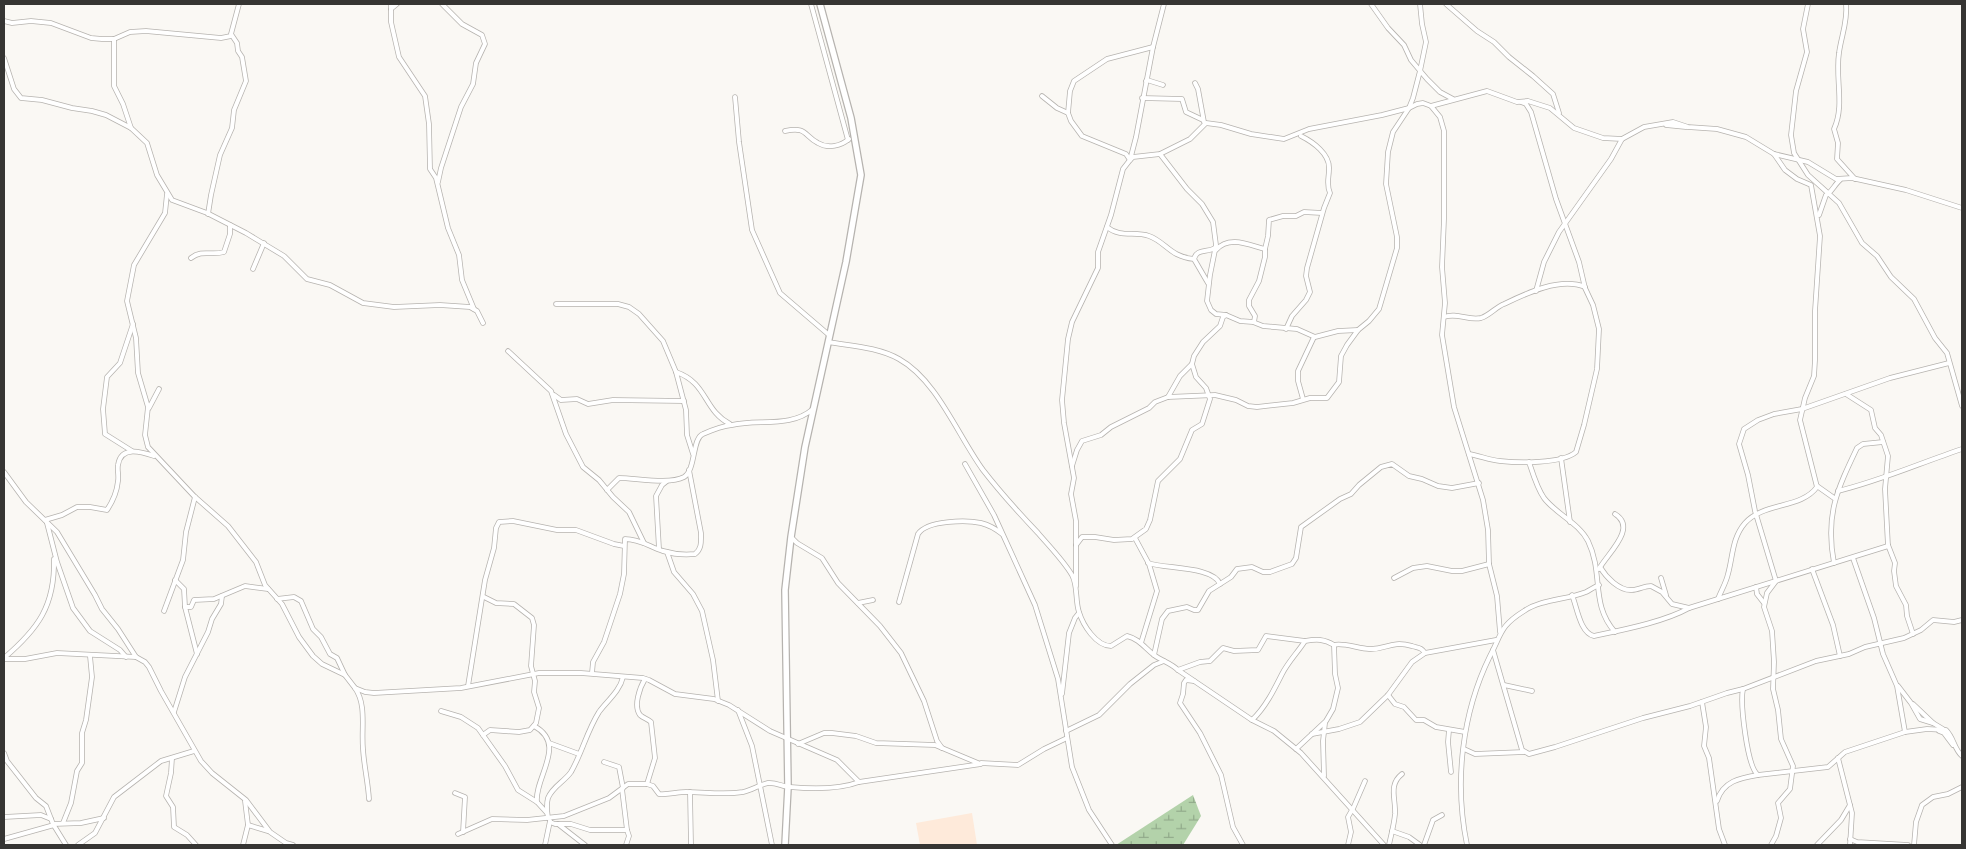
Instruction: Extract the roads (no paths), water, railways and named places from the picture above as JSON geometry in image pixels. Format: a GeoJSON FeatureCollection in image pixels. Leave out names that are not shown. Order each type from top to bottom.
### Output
{"type":"FeatureCollection","features":[{"type":"Feature","properties":{"kind":"main road"},"geometry":{"type":"LineString","coordinates":[[785,845],[788,787],[785,590],[805,447],[846,262],[860,188],[861,168],[820,4]]}},
{"type":"Feature","properties":{"kind":"street"},"geometry":{"type":"LineString","coordinates":[[231,36],[239,4]]}},
{"type":"Feature","properties":{"kind":"street"},"geometry":{"type":"LineString","coordinates":[[391,4],[391,22],[399,57],[425,96],[430,124],[430,167],[438,184],[448,228],[459,255],[462,280],[474,309],[483,323]]}},
{"type":"Feature","properties":{"kind":"street"},"geometry":{"type":"LineString","coordinates":[[391,9],[397,4]]}},
{"type":"Feature","properties":{"kind":"street"},"geometry":{"type":"LineString","coordinates":[[438,184],[441,168],[461,107],[473,84],[476,63],[485,44],[482,35],[462,24],[442,4]]}},
{"type":"Feature","properties":{"kind":"street"},"geometry":{"type":"LineString","coordinates":[[811,4],[848,140]]}},
{"type":"Feature","properties":{"kind":"street"},"geometry":{"type":"LineString","coordinates":[[1130,160],[1152,47],[1164,4]]}},
{"type":"Feature","properties":{"kind":"street"},"geometry":{"type":"LineString","coordinates":[[1371,4],[1404,46],[1420,72],[1440,92],[1453,99]]}},
{"type":"Feature","properties":{"kind":"street"},"geometry":{"type":"LineString","coordinates":[[1072,466],[1082,441],[1101,435],[1111,427],[1149,408],[1154,402],[1168,397],[1208,395],[1236,400],[1252,407],[1293,403],[1303,399],[1328,398],[1333,392],[1339,382],[1341,356],[1346,344],[1379,309],[1397,248],[1397,236],[1388,197],[1386,170],[1393,132],[1409,108],[1420,72],[1426,42],[1420,4]]}},
{"type":"Feature","properties":{"kind":"street"},"geometry":{"type":"LineString","coordinates":[[1446,4],[1477,31],[1494,42],[1504,53],[1552,93],[1560,115]]}},
{"type":"Feature","properties":{"kind":"street"},"geometry":{"type":"LineString","coordinates":[[1808,4],[1803,29],[1807,52],[1796,91],[1792,148],[1797,160],[1808,175],[1839,203],[1862,243],[1877,256],[1891,277],[1914,298],[1934,338],[1945,350],[1962,406]]}},
{"type":"Feature","properties":{"kind":"street"},"geometry":{"type":"LineString","coordinates":[[1846,4],[1845,24],[1839,56],[1840,106],[1838,123],[1834,130],[1838,143],[1836,158],[1856,180]]}},
{"type":"Feature","properties":{"kind":"street"},"geometry":{"type":"LineString","coordinates":[[4,21],[12,23],[31,21],[51,23],[91,38],[114,39],[130,32],[146,31],[221,38],[231,36]]}},
{"type":"Feature","properties":{"kind":"street"},"geometry":{"type":"LineString","coordinates":[[208,214],[220,155],[232,128],[234,110],[246,81],[244,66],[237,43],[231,36]]}},
{"type":"Feature","properties":{"kind":"street"},"geometry":{"type":"LineString","coordinates":[[114,39],[114,86],[132,128]]}},
{"type":"Feature","properties":{"kind":"street"},"geometry":{"type":"LineString","coordinates":[[1130,160],[1126,154],[1082,136],[1068,114],[1070,91],[1074,81],[1107,59],[1152,47]]}},
{"type":"Feature","properties":{"kind":"street"},"geometry":{"type":"LineString","coordinates":[[4,58],[14,89],[21,98],[42,100],[92,111],[106,115],[132,128],[147,144],[157,175],[172,200],[208,214],[264,244],[284,256],[307,279],[330,285],[362,303],[394,307],[440,305],[474,309]]}},
{"type":"Feature","properties":{"kind":"street"},"geometry":{"type":"LineString","coordinates":[[1146,82],[1147,80],[1163,85]]}},
{"type":"Feature","properties":{"kind":"street"},"geometry":{"type":"LineString","coordinates":[[1075,590],[1077,575],[1076,521],[1071,494],[1074,478],[1064,423],[1062,400],[1068,339],[1072,322],[1099,265],[1098,252],[1107,228],[1123,169],[1133,157],[1160,154],[1190,140],[1204,122],[1198,89],[1194,83]]}},
{"type":"Feature","properties":{"kind":"street"},"geometry":{"type":"LineString","coordinates":[[1431,106],[1487,91],[1517,102],[1523,102],[1529,108]]}},
{"type":"Feature","properties":{"kind":"street"},"geometry":{"type":"LineString","coordinates":[[1042,96],[1068,114]]}},
{"type":"Feature","properties":{"kind":"street"},"geometry":{"type":"LineString","coordinates":[[734,97],[752,230],[782,296],[828,338],[882,352],[899,359],[914,369],[941,403],[983,469],[1073,577],[1079,613],[1087,627],[1102,644],[1111,646],[1127,636],[1142,643],[1154,655],[1173,664],[1178,670],[1252,720],[1274,731],[1312,762],[1384,845]]}},
{"type":"Feature","properties":{"kind":"street"},"geometry":{"type":"LineString","coordinates":[[1142,98],[1182,99],[1186,112],[1204,122],[1251,134],[1284,138],[1309,129],[1371,118],[1423,103],[1431,106],[1441,120],[1444,131],[1442,267],[1445,297],[1442,335],[1447,358],[1450,390],[1479,483],[1488,530],[1489,564],[1497,596],[1500,632]]}},
{"type":"Feature","properties":{"kind":"street"},"geometry":{"type":"LineString","coordinates":[[1470,454],[1498,461],[1529,462],[1561,458],[1576,452],[1597,369],[1599,329],[1594,305],[1585,288],[1579,262],[1556,199],[1528,101]]}},
{"type":"Feature","properties":{"kind":"street"},"geometry":{"type":"LineString","coordinates":[[1517,102],[1528,101],[1550,108],[1574,128],[1603,138],[1622,139],[1644,127],[1673,122],[1738,134],[1774,154],[1808,162],[1832,178],[1840,180],[1852,178],[1906,190],[1962,208]]}},
{"type":"Feature","properties":{"kind":"street"},"geometry":{"type":"LineString","coordinates":[[786,131],[799,130],[822,144],[841,145],[854,134]]}},
{"type":"Feature","properties":{"kind":"street"},"geometry":{"type":"LineString","coordinates":[[1286,329],[1292,316],[1306,300],[1309,293],[1306,276],[1322,214],[1330,193],[1327,183],[1330,167],[1328,162],[1317,147],[1301,136]]}},
{"type":"Feature","properties":{"kind":"street"},"geometry":{"type":"LineString","coordinates":[[1536,290],[1544,262],[1565,223],[1611,159],[1622,139]]}},
{"type":"Feature","properties":{"kind":"street"},"geometry":{"type":"LineString","coordinates":[[1160,154],[1186,189],[1210,214],[1215,228],[1216,250],[1208,285],[1207,301],[1209,308],[1216,314],[1226,315],[1240,322],[1254,322],[1263,326],[1300,330],[1314,337],[1338,331],[1358,330]]}},
{"type":"Feature","properties":{"kind":"street"},"geometry":{"type":"LineString","coordinates":[[1774,154],[1786,170],[1810,185],[1818,217],[1820,236],[1815,311],[1815,370],[1800,420],[1818,486],[1834,498]]}},
{"type":"Feature","properties":{"kind":"street"},"geometry":{"type":"LineString","coordinates":[[1818,217],[1826,195],[1829,194],[1833,186],[1840,180]]}},
{"type":"Feature","properties":{"kind":"street"},"geometry":{"type":"LineString","coordinates":[[167,194],[165,212],[136,259],[127,301],[136,338],[138,373],[148,410],[146,441],[156,456],[195,497],[228,526],[256,562],[262,581],[277,599],[313,656],[322,664],[345,675]]}},
{"type":"Feature","properties":{"kind":"street"},"geometry":{"type":"LineString","coordinates":[[1254,322],[1255,316],[1249,306],[1249,300],[1259,283],[1265,257],[1268,223],[1271,218],[1296,216],[1304,212],[1322,214]]}},
{"type":"Feature","properties":{"kind":"street"},"geometry":{"type":"LineString","coordinates":[[191,258],[202,252],[220,254],[224,252],[230,234],[230,225]]}},
{"type":"Feature","properties":{"kind":"street"},"geometry":{"type":"LineString","coordinates":[[1107,228],[1115,233],[1148,236],[1173,253],[1194,259],[1208,285]]}},
{"type":"Feature","properties":{"kind":"street"},"geometry":{"type":"LineString","coordinates":[[1216,250],[1225,243],[1238,242],[1265,250]]}},
{"type":"Feature","properties":{"kind":"street"},"geometry":{"type":"LineString","coordinates":[[253,269],[264,244]]}},
{"type":"Feature","properties":{"kind":"street"},"geometry":{"type":"LineString","coordinates":[[1194,259],[1195,255],[1201,251],[1215,248],[1216,250]]}},
{"type":"Feature","properties":{"kind":"street"},"geometry":{"type":"LineString","coordinates":[[1444,317],[1454,315],[1470,319],[1482,318],[1503,304],[1536,290],[1571,284],[1585,288]]}},
{"type":"Feature","properties":{"kind":"street"},"geometry":{"type":"LineString","coordinates":[[556,304],[618,304],[629,307],[639,314],[663,341],[676,372],[684,401],[687,435],[693,454]]}},
{"type":"Feature","properties":{"kind":"street"},"geometry":{"type":"LineString","coordinates":[[1168,397],[1180,376],[1192,364],[1194,356],[1203,342],[1220,326],[1223,317],[1226,315]]}},
{"type":"Feature","properties":{"kind":"street"},"geometry":{"type":"LineString","coordinates":[[133,324],[120,363],[107,377],[103,409],[105,434],[132,451],[156,456]]}},
{"type":"Feature","properties":{"kind":"street"},"geometry":{"type":"LineString","coordinates":[[1303,399],[1298,381],[1298,371],[1314,337]]}},
{"type":"Feature","properties":{"kind":"street"},"geometry":{"type":"LineString","coordinates":[[508,351],[554,396],[561,400],[577,399],[588,404],[612,400],[684,401]]}},
{"type":"Feature","properties":{"kind":"street"},"geometry":{"type":"LineString","coordinates":[[1776,581],[1756,515],[1748,475],[1739,444],[1744,429],[1766,416],[1802,409],[1858,388],[1949,362]]}},
{"type":"Feature","properties":{"kind":"street"},"geometry":{"type":"LineString","coordinates":[[1075,548],[1082,537],[1114,540],[1135,538],[1149,524],[1158,482],[1179,461],[1187,447],[1192,430],[1202,424],[1210,399],[1202,383],[1196,377],[1192,364]]}},
{"type":"Feature","properties":{"kind":"street"},"geometry":{"type":"LineString","coordinates":[[676,372],[693,380],[718,417],[731,425]]}},
{"type":"Feature","properties":{"kind":"street"},"geometry":{"type":"LineString","coordinates":[[148,410],[158,389]]}},
{"type":"Feature","properties":{"kind":"street"},"geometry":{"type":"LineString","coordinates":[[1846,394],[1871,410],[1875,428],[1881,435],[1888,456],[1885,478],[1888,545],[1895,563],[1896,586],[1906,605],[1907,616],[1913,634]]}},
{"type":"Feature","properties":{"kind":"street"},"geometry":{"type":"LineString","coordinates":[[554,396],[555,405],[566,434],[582,465],[629,512],[644,542]]}},
{"type":"Feature","properties":{"kind":"street"},"geometry":{"type":"LineString","coordinates":[[592,674],[593,662],[604,642],[620,594],[626,557],[624,546],[626,539],[644,542],[667,552],[696,554],[701,542],[696,499],[690,470],[693,454],[700,435],[731,425],[793,419],[804,416],[813,409]]}},
{"type":"Feature","properties":{"kind":"street"},"geometry":{"type":"LineString","coordinates":[[1834,563],[1831,518],[1834,498],[1857,448],[1863,444],[1883,442]]}},
{"type":"Feature","properties":{"kind":"street"},"geometry":{"type":"LineString","coordinates":[[1838,491],[1885,478],[1911,466],[1962,449]]}},
{"type":"Feature","properties":{"kind":"street"},"geometry":{"type":"LineString","coordinates":[[46,522],[77,507],[107,510],[116,490],[119,461],[123,455],[132,451]]}},
{"type":"Feature","properties":{"kind":"street"},"geometry":{"type":"LineString","coordinates":[[1561,458],[1570,522]]}},
{"type":"Feature","properties":{"kind":"street"},"geometry":{"type":"LineString","coordinates":[[1529,462],[1543,496],[1586,538],[1594,553],[1599,569],[1600,604],[1605,618],[1616,632]]}},
{"type":"Feature","properties":{"kind":"street"},"geometry":{"type":"LineString","coordinates":[[965,464],[994,515],[1035,604],[1062,696],[1072,767],[1090,810],[1112,845]]}},
{"type":"Feature","properties":{"kind":"street"},"geometry":{"type":"LineString","coordinates":[[1154,655],[1163,618],[1168,611],[1187,606],[1197,610],[1207,593],[1240,568],[1252,567],[1263,572],[1270,572],[1292,564],[1296,558],[1300,540],[1300,529],[1306,522],[1340,499],[1351,494],[1376,470],[1392,464],[1409,476],[1438,486],[1452,488],[1479,483]]}},
{"type":"Feature","properties":{"kind":"street"},"geometry":{"type":"LineString","coordinates":[[607,490],[620,478],[668,481],[683,478],[690,470]]}},
{"type":"Feature","properties":{"kind":"street"},"geometry":{"type":"LineString","coordinates":[[4,472],[26,502],[57,532],[96,595],[102,609],[136,657],[145,662],[149,667],[160,691],[174,712],[194,751],[212,772],[245,799],[270,832]]}},
{"type":"Feature","properties":{"kind":"street"},"geometry":{"type":"LineString","coordinates":[[659,550],[656,496],[662,485],[668,481]]}},
{"type":"Feature","properties":{"kind":"street"},"geometry":{"type":"LineString","coordinates":[[1718,599],[1729,573],[1736,538],[1745,524],[1763,511],[1807,496],[1814,492],[1818,486]]}},
{"type":"Feature","properties":{"kind":"street"},"geometry":{"type":"LineString","coordinates":[[164,611],[183,560],[186,532],[195,497]]}},
{"type":"Feature","properties":{"kind":"street"},"geometry":{"type":"LineString","coordinates":[[1599,569],[1621,538],[1622,522],[1614,514]]}},
{"type":"Feature","properties":{"kind":"street"},"geometry":{"type":"LineString","coordinates":[[468,686],[484,596],[485,580],[494,548],[495,530],[501,521],[519,522],[561,530],[576,530],[624,546]]}},
{"type":"Feature","properties":{"kind":"street"},"geometry":{"type":"LineString","coordinates":[[46,522],[73,608],[90,631],[120,650],[126,657]]}},
{"type":"Feature","properties":{"kind":"street"},"geometry":{"type":"LineString","coordinates":[[899,602],[918,534],[924,528],[938,524],[980,523],[1004,535]]}},
{"type":"Feature","properties":{"kind":"street"},"geometry":{"type":"LineString","coordinates":[[791,537],[797,543],[822,558],[838,582],[880,626],[905,659],[925,704],[937,741],[942,748]]}},
{"type":"Feature","properties":{"kind":"street"},"geometry":{"type":"LineString","coordinates":[[1135,538],[1148,563],[1157,591],[1142,643]]}},
{"type":"Feature","properties":{"kind":"street"},"geometry":{"type":"LineString","coordinates":[[1572,595],[1588,634],[1594,636],[1616,632],[1668,616],[1812,569],[1853,558],[1888,545]]}},
{"type":"Feature","properties":{"kind":"street"},"geometry":{"type":"LineString","coordinates":[[667,552],[673,571],[693,594],[702,611],[713,660],[718,701]]}},
{"type":"Feature","properties":{"kind":"street"},"geometry":{"type":"LineString","coordinates":[[4,659],[22,644],[43,616],[52,588],[56,554]]}},
{"type":"Feature","properties":{"kind":"street"},"geometry":{"type":"LineString","coordinates":[[1853,558],[1866,593],[1883,654],[1896,684],[1905,732]]}},
{"type":"Feature","properties":{"kind":"street"},"geometry":{"type":"LineString","coordinates":[[1148,563],[1172,569],[1203,572],[1216,577],[1220,584]]}},
{"type":"Feature","properties":{"kind":"street"},"geometry":{"type":"LineString","coordinates":[[1394,578],[1413,568],[1427,566],[1462,571],[1489,564]]}},
{"type":"Feature","properties":{"kind":"street"},"geometry":{"type":"LineString","coordinates":[[1599,569],[1624,589],[1634,590],[1651,586],[1658,589],[1672,604],[1689,608]]}},
{"type":"Feature","properties":{"kind":"street"},"geometry":{"type":"LineString","coordinates":[[1812,569],[1834,628],[1840,656]]}},
{"type":"Feature","properties":{"kind":"street"},"geometry":{"type":"LineString","coordinates":[[1661,578],[1666,597]]}},
{"type":"Feature","properties":{"kind":"street"},"geometry":{"type":"LineString","coordinates":[[175,580],[184,589],[185,607],[197,654]]}},
{"type":"Feature","properties":{"kind":"street"},"geometry":{"type":"LineString","coordinates":[[1764,603],[1766,593],[1776,581]]}},
{"type":"Feature","properties":{"kind":"street"},"geometry":{"type":"LineString","coordinates":[[1467,845],[1460,806],[1465,732],[1468,713],[1481,676],[1500,632],[1507,624],[1530,607],[1586,592],[1599,585]]}},
{"type":"Feature","properties":{"kind":"street"},"geometry":{"type":"LineString","coordinates":[[185,607],[191,606],[194,600],[214,599],[245,586],[268,589]]}},
{"type":"Feature","properties":{"kind":"street"},"geometry":{"type":"LineString","coordinates":[[1756,587],[1757,594],[1764,603],[1772,631],[1773,677],[1781,739],[1792,761],[1790,789],[1778,803],[1781,818],[1776,836],[1771,845]]}},
{"type":"Feature","properties":{"kind":"street"},"geometry":{"type":"LineString","coordinates":[[174,712],[185,677],[221,604],[222,596]]}},
{"type":"Feature","properties":{"kind":"street"},"geometry":{"type":"LineString","coordinates":[[482,735],[490,730],[527,731],[534,726],[539,708],[534,692],[535,682],[531,660],[534,625],[532,618],[514,604],[496,603],[484,596]]}},
{"type":"Feature","properties":{"kind":"street"},"geometry":{"type":"LineString","coordinates":[[277,599],[294,597],[301,601],[313,628],[321,637],[330,654],[337,658],[345,675],[360,690],[374,693],[453,688],[533,674],[557,672],[645,679],[675,694],[718,701],[738,710],[765,729],[839,761],[858,782]]}},
{"type":"Feature","properties":{"kind":"street"},"geometry":{"type":"LineString","coordinates":[[858,603],[873,600]]}},
{"type":"Feature","properties":{"kind":"street"},"geometry":{"type":"LineString","coordinates":[[1062,696],[1068,659],[1069,633],[1079,613]]}},
{"type":"Feature","properties":{"kind":"street"},"geometry":{"type":"LineString","coordinates":[[1464,749],[1475,754],[1524,752],[1532,754],[1643,718],[1743,689],[1816,661],[1840,656],[1913,634],[1933,620],[1954,622],[1962,620]]}},
{"type":"Feature","properties":{"kind":"street"},"geometry":{"type":"LineString","coordinates":[[1178,670],[1198,662],[1210,661],[1224,648],[1234,651],[1258,650],[1266,636],[1306,642],[1319,640],[1334,645],[1374,650],[1396,643],[1420,648],[1425,653]]}},
{"type":"Feature","properties":{"kind":"street"},"geometry":{"type":"LineString","coordinates":[[1312,734],[1324,733],[1360,722],[1388,695],[1412,662],[1425,653],[1496,640]]}},
{"type":"Feature","properties":{"kind":"street"},"geometry":{"type":"LineString","coordinates":[[1252,720],[1262,711],[1279,683],[1282,674],[1306,642]]}},
{"type":"Feature","properties":{"kind":"street"},"geometry":{"type":"LineString","coordinates":[[1296,749],[1326,721],[1333,709],[1338,688],[1335,674],[1334,645]]}},
{"type":"Feature","properties":{"kind":"street"},"geometry":{"type":"LineString","coordinates":[[1493,650],[1524,752]]}},
{"type":"Feature","properties":{"kind":"street"},"geometry":{"type":"LineString","coordinates":[[4,659],[25,659],[57,653],[136,657]]}},
{"type":"Feature","properties":{"kind":"street"},"geometry":{"type":"LineString","coordinates":[[62,823],[71,803],[77,771],[82,763],[82,733],[86,720],[92,677],[90,656]]}},
{"type":"Feature","properties":{"kind":"street"},"geometry":{"type":"LineString","coordinates":[[1066,731],[1099,715],[1130,684],[1154,665],[1164,660]]}},
{"type":"Feature","properties":{"kind":"street"},"geometry":{"type":"LineString","coordinates":[[545,845],[549,818],[546,807],[549,796],[554,788],[569,775],[591,727],[600,711],[620,685],[623,676]]}},
{"type":"Feature","properties":{"kind":"street"},"geometry":{"type":"LineString","coordinates":[[645,679],[639,692],[638,710],[641,716],[651,722],[655,757],[647,784]]}},
{"type":"Feature","properties":{"kind":"street"},"geometry":{"type":"LineString","coordinates":[[1196,681],[1186,680],[1184,682],[1180,704],[1200,733],[1221,775],[1234,829],[1243,845]]}},
{"type":"Feature","properties":{"kind":"street"},"geometry":{"type":"LineString","coordinates":[[353,684],[359,694],[362,705],[362,747],[369,799]]}},
{"type":"Feature","properties":{"kind":"street"},"geometry":{"type":"LineString","coordinates":[[1896,684],[1911,703],[1920,719],[1933,723]]}},
{"type":"Feature","properties":{"kind":"street"},"geometry":{"type":"LineString","coordinates":[[1504,685],[1532,690]]}},
{"type":"Feature","properties":{"kind":"street"},"geometry":{"type":"LineString","coordinates":[[1743,689],[1744,734],[1753,769],[1758,775]]}},
{"type":"Feature","properties":{"kind":"street"},"geometry":{"type":"LineString","coordinates":[[1388,695],[1395,704],[1404,707],[1416,720],[1424,720],[1432,726],[1465,732]]}},
{"type":"Feature","properties":{"kind":"street"},"geometry":{"type":"LineString","coordinates":[[1702,702],[1706,727],[1704,749],[1709,758],[1719,829],[1725,845]]}},
{"type":"Feature","properties":{"kind":"street"},"geometry":{"type":"LineString","coordinates":[[1911,703],[1951,736],[1957,751]]}},
{"type":"Feature","properties":{"kind":"street"},"geometry":{"type":"LineString","coordinates":[[738,710],[752,746],[772,845]]}},
{"type":"Feature","properties":{"kind":"street"},"geometry":{"type":"LineString","coordinates":[[440,711],[460,717],[478,728],[505,766],[518,790],[537,802],[549,818],[585,845]]}},
{"type":"Feature","properties":{"kind":"street"},"geometry":{"type":"LineString","coordinates":[[1324,776],[1324,733],[1326,721]]}},
{"type":"Feature","properties":{"kind":"street"},"geometry":{"type":"LineString","coordinates":[[1898,735],[1903,725]]}},
{"type":"Feature","properties":{"kind":"street"},"geometry":{"type":"LineString","coordinates":[[534,726],[542,732],[549,743],[579,754]]}},
{"type":"Feature","properties":{"kind":"street"},"geometry":{"type":"LineString","coordinates":[[1716,802],[1722,790],[1736,779],[1787,770],[1828,767],[1845,752],[1905,732],[1927,729],[1944,730]]}},
{"type":"Feature","properties":{"kind":"street"},"geometry":{"type":"LineString","coordinates":[[1449,730],[1448,742],[1451,772]]}},
{"type":"Feature","properties":{"kind":"street"},"geometry":{"type":"LineString","coordinates":[[1938,730],[1944,733],[1962,756]]}},
{"type":"Feature","properties":{"kind":"street"},"geometry":{"type":"LineString","coordinates":[[798,744],[832,732],[856,736],[876,743],[924,744],[942,748],[981,764]]}},
{"type":"Feature","properties":{"kind":"street"},"geometry":{"type":"LineString","coordinates":[[455,792],[465,798],[461,833],[492,819],[527,820],[570,814],[609,798],[628,784],[647,784],[653,786],[661,794],[690,792],[713,794],[737,793],[774,783],[788,787],[842,786],[981,764],[981,762],[1019,764],[1067,738]]}},
{"type":"Feature","properties":{"kind":"street"},"geometry":{"type":"LineString","coordinates":[[537,802],[538,789],[547,765],[549,743]]}},
{"type":"Feature","properties":{"kind":"street"},"geometry":{"type":"LineString","coordinates":[[78,845],[93,836],[114,797],[157,764],[194,751]]}},
{"type":"Feature","properties":{"kind":"street"},"geometry":{"type":"LineString","coordinates":[[4,752],[7,761],[36,798],[46,806],[53,825],[66,845]]}},
{"type":"Feature","properties":{"kind":"street"},"geometry":{"type":"LineString","coordinates":[[172,758],[171,774],[166,796],[173,807],[174,827],[187,835],[196,845]]}},
{"type":"Feature","properties":{"kind":"street"},"geometry":{"type":"LineString","coordinates":[[1838,758],[1853,817],[1850,845]]}},
{"type":"Feature","properties":{"kind":"street"},"geometry":{"type":"LineString","coordinates":[[604,762],[619,767],[629,835],[626,845]]}},
{"type":"Feature","properties":{"kind":"street"},"geometry":{"type":"LineString","coordinates":[[1389,845],[1395,813],[1394,786],[1396,779],[1402,774]]}},
{"type":"Feature","properties":{"kind":"street"},"geometry":{"type":"LineString","coordinates":[[1348,845],[1351,832],[1348,817],[1365,781]]}},
{"type":"Feature","properties":{"kind":"street"},"geometry":{"type":"LineString","coordinates":[[1914,845],[1916,822],[1922,805],[1933,797],[1948,794],[1962,787]]}},
{"type":"Feature","properties":{"kind":"street"},"geometry":{"type":"LineString","coordinates":[[690,792],[691,845]]}},
{"type":"Feature","properties":{"kind":"street"},"geometry":{"type":"LineString","coordinates":[[244,845],[248,825],[245,799]]}},
{"type":"Feature","properties":{"kind":"street"},"geometry":{"type":"LineString","coordinates":[[1817,845],[1841,820],[1850,805]]}},
{"type":"Feature","properties":{"kind":"street"},"geometry":{"type":"LineString","coordinates":[[4,817],[41,815],[50,819]]}},
{"type":"Feature","properties":{"kind":"street"},"geometry":{"type":"LineString","coordinates":[[1424,845],[1433,820],[1442,815]]}},
{"type":"Feature","properties":{"kind":"street"},"geometry":{"type":"LineString","coordinates":[[4,839],[62,823],[81,823],[104,818]]}},
{"type":"Feature","properties":{"kind":"street"},"geometry":{"type":"LineString","coordinates":[[558,824],[571,824],[592,830],[628,830]]}},
{"type":"Feature","properties":{"kind":"street"},"geometry":{"type":"LineString","coordinates":[[248,825],[257,826],[293,845]]}},
{"type":"Feature","properties":{"kind":"street"},"geometry":{"type":"LineString","coordinates":[[1392,831],[1409,837],[1420,845]]}},
{"type":"Feature","properties":{"kind":"street"},"geometry":{"type":"LineString","coordinates":[[1850,839],[1857,842],[1908,845]]}}]}
